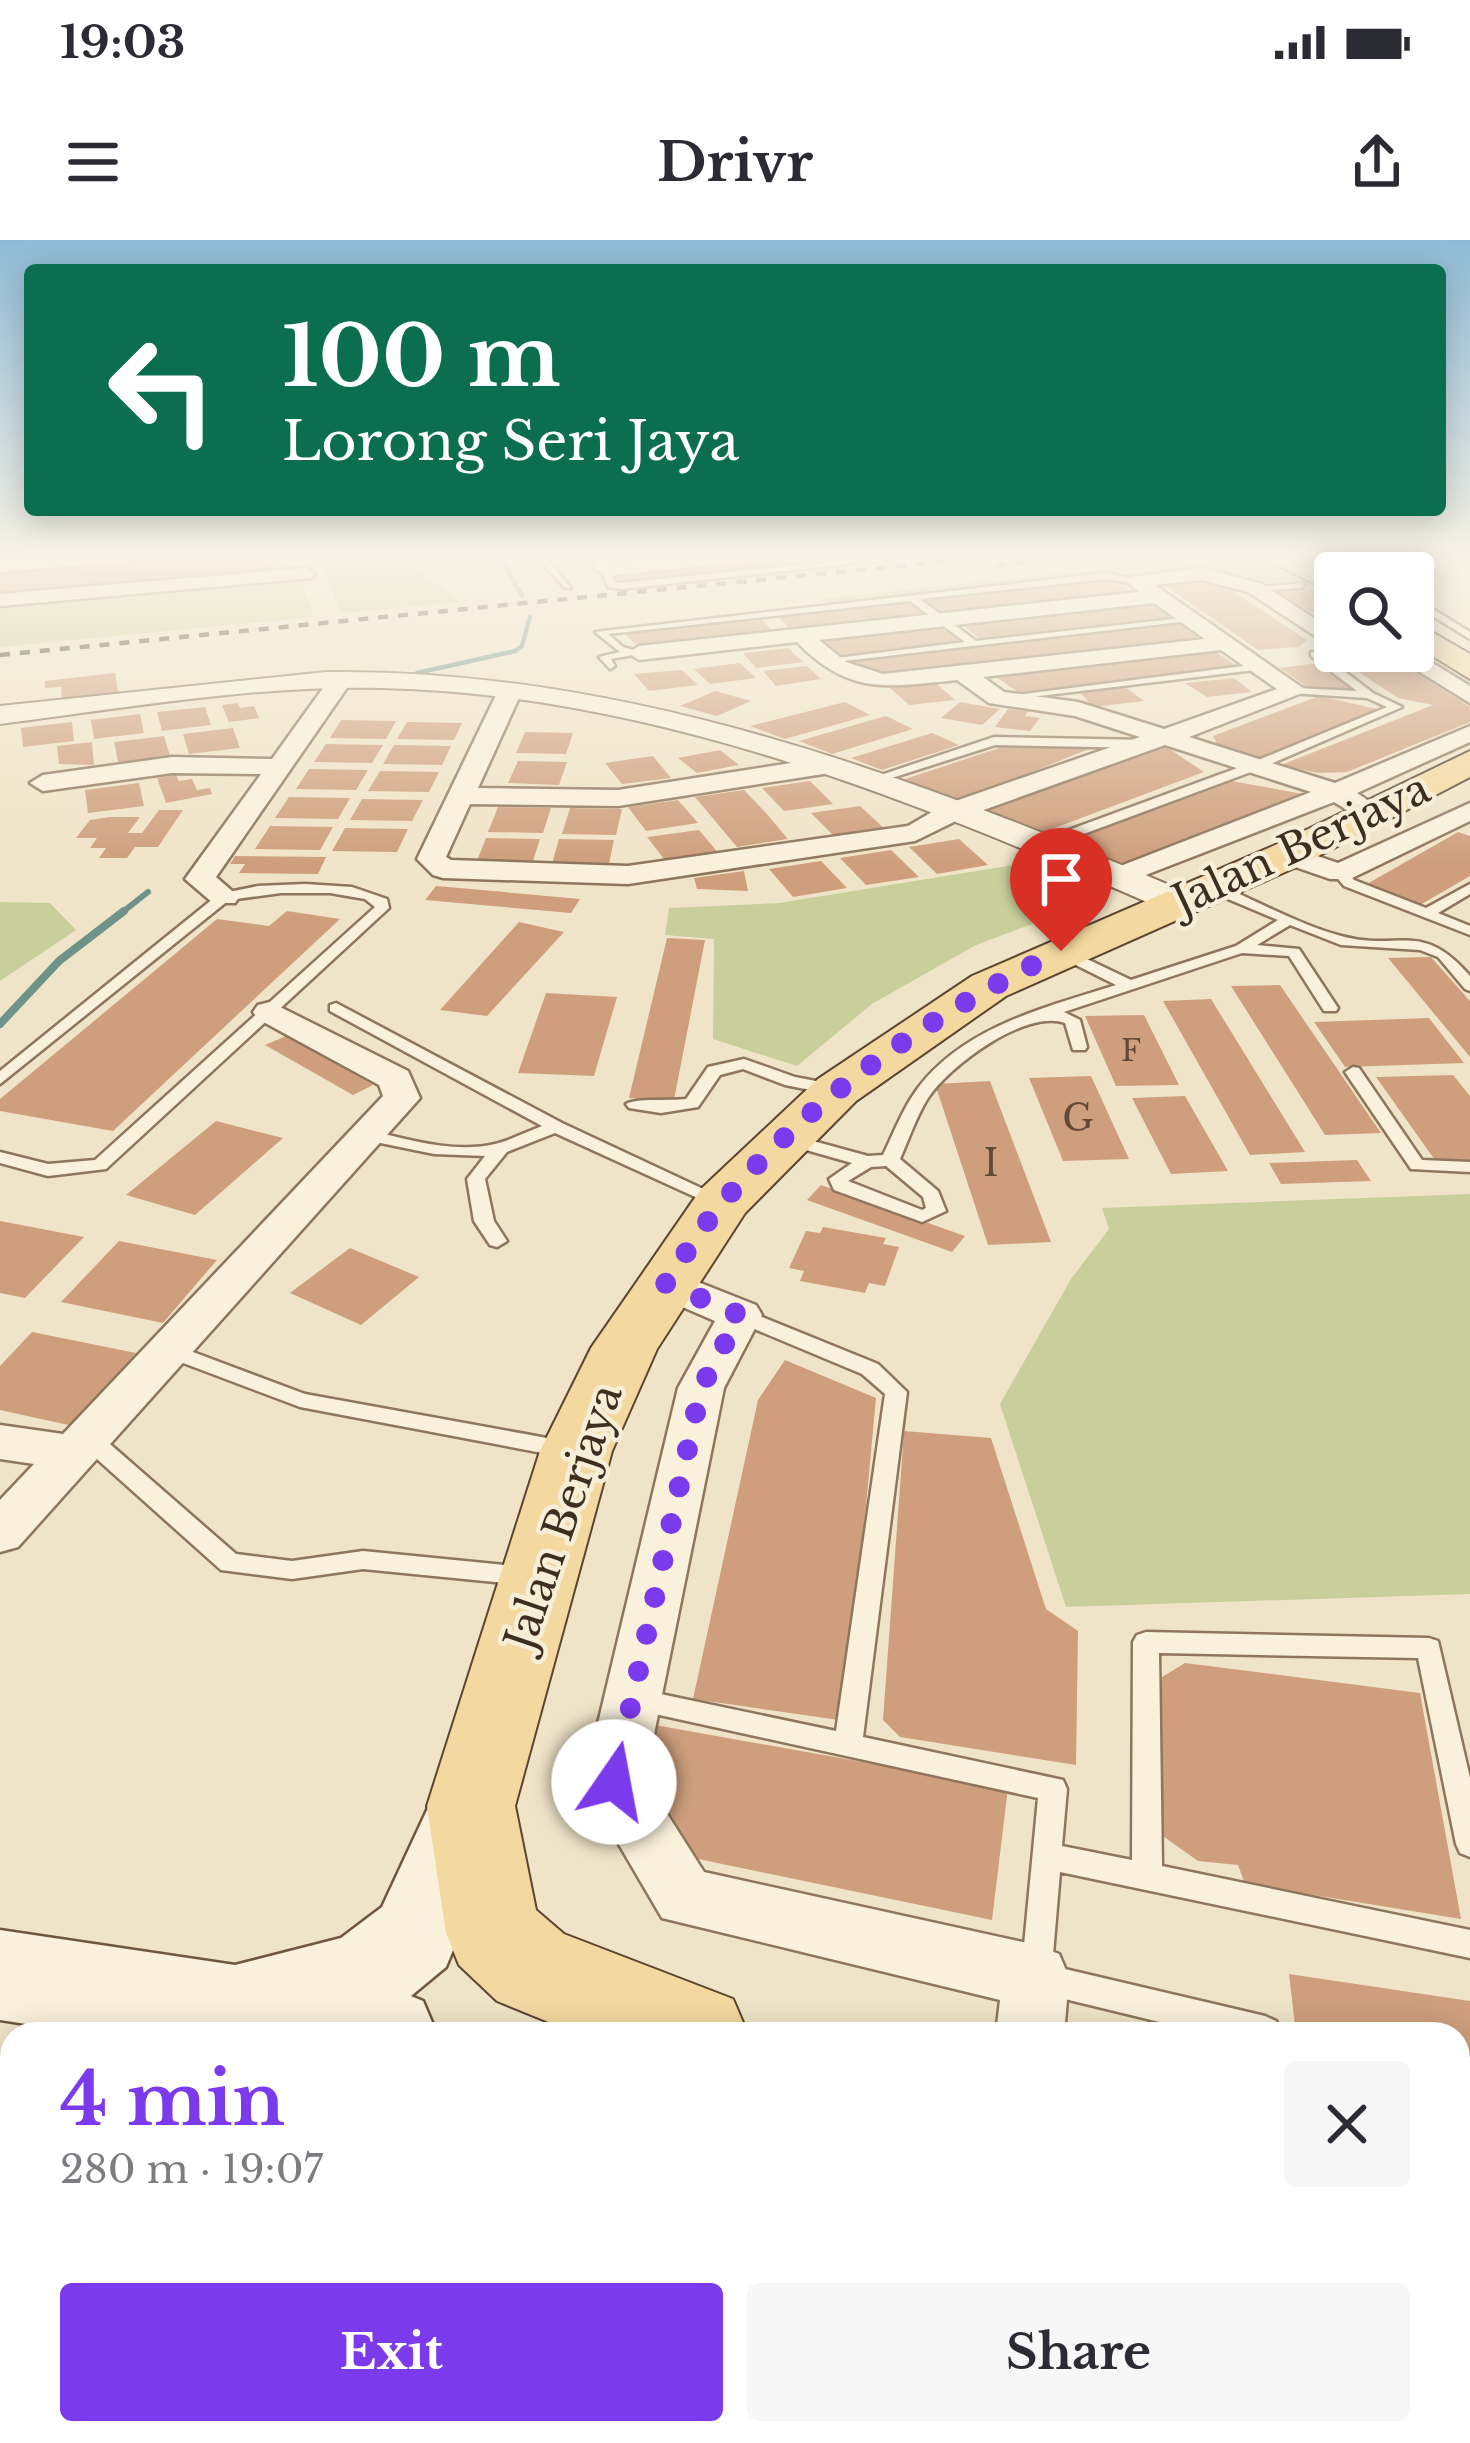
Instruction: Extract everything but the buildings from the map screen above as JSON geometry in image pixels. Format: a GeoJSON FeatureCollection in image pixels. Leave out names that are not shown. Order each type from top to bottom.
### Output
{"type":"FeatureCollection","features":[{"type":"Feature","properties":{"kind":"main road","name":"Jalan Berjaya"},"geometry":{"type":"LineString","coordinates":[[221,2008],[362,1978],[414,1937],[471,1806],[576,1451],[624,1348],[665,1283],[722,1202],[783,1138],[836,1090],[989,986],[1197,895],[1314,864],[1426,805],[1470,761]]}},
{"type":"Feature","properties":{"kind":"main road"},"geometry":{"type":"LineString","coordinates":[[471,1806],[493,1934],[531,1968],[668,2022]]}},
{"type":"Feature","properties":{"kind":"main road"},"geometry":{"type":"LineString","coordinates":[[0,1975],[311,2022]]}},
{"type":"Feature","properties":{"kind":"street"},"geometry":{"type":"LineString","coordinates":[[824,658],[856,678],[883,681],[1095,658]]}},
{"type":"Feature","properties":{"kind":"street"},"geometry":{"type":"LineString","coordinates":[[1245,658],[1295,691]]}},
{"type":"Feature","properties":{"kind":"street"},"geometry":{"type":"LineString","coordinates":[[1253,663],[1278,658]]}},
{"type":"Feature","properties":{"kind":"street"},"geometry":{"type":"LineString","coordinates":[[962,672],[997,698],[1078,709],[1156,741],[1426,805]]}},
{"type":"Feature","properties":{"kind":"street"},"geometry":{"type":"LineString","coordinates":[[1431,672],[1470,696]]}},
{"type":"Feature","properties":{"kind":"street"},"geometry":{"type":"LineString","coordinates":[[224,897],[200,879],[339,682]]}},
{"type":"Feature","properties":{"kind":"street"},"geometry":{"type":"LineString","coordinates":[[0,715],[339,682],[431,682],[510,691],[674,717],[830,765],[1120,876],[1197,895]]}},
{"type":"Feature","properties":{"kind":"street"},"geometry":{"type":"LineString","coordinates":[[510,691],[431,859],[443,869],[628,875],[915,833],[955,812],[1295,691]]}},
{"type":"Feature","properties":{"kind":"street","name":"Jalan Berjaya"},"geometry":{"type":"LineString","coordinates":[[1120,876],[1426,805],[1470,733]]}},
{"type":"Feature","properties":{"kind":"street"},"geometry":{"type":"LineString","coordinates":[[43,783],[172,765],[281,767]]}},
{"type":"Feature","properties":{"kind":"street"},"geometry":{"type":"LineString","coordinates":[[462,796],[618,798],[830,765]]}},
{"type":"Feature","properties":{"kind":"street"},"geometry":{"type":"LineString","coordinates":[[0,1533],[402,1098],[394,1079],[270,1012]]}},
{"type":"Feature","properties":{"kind":"street"},"geometry":{"type":"LineString","coordinates":[[665,1283],[740,1315],[701,1388],[614,1782],[684,1897],[1034,2006]]}},
{"type":"Feature","properties":{"kind":"street"},"geometry":{"type":"LineString","coordinates":[[0,1442],[80,1445]]}},
{"type":"Feature","properties":{"kind":"lane"},"geometry":{"type":"LineString","coordinates":[[605,658],[610,666]]}},
{"type":"Feature","properties":{"kind":"lane"},"geometry":{"type":"LineString","coordinates":[[826,660],[846,658]]}},
{"type":"Feature","properties":{"kind":"lane"},"geometry":{"type":"LineString","coordinates":[[997,698],[1253,663]]}},
{"type":"Feature","properties":{"kind":"lane"},"geometry":{"type":"LineString","coordinates":[[1347,672],[1369,695]]}},
{"type":"Feature","properties":{"kind":"lane"},"geometry":{"type":"LineString","coordinates":[[1041,845],[1255,766],[1396,707],[1388,699],[1369,695],[1295,691]]}},
{"type":"Feature","properties":{"kind":"lane"},"geometry":{"type":"LineString","coordinates":[[872,780],[994,741],[1156,741]]}},
{"type":"Feature","properties":{"kind":"lane"},"geometry":{"type":"LineString","coordinates":[[1314,864],[1349,883],[1470,931]]}},
{"type":"Feature","properties":{"kind":"lane"},"geometry":{"type":"LineString","coordinates":[[0,1079],[224,897],[252,888],[365,892],[382,902],[382,908],[100,1166],[48,1171],[0,1157]]}},
{"type":"Feature","properties":{"kind":"lane"},"geometry":{"type":"LineString","coordinates":[[1427,914],[1470,888]]}},
{"type":"Feature","properties":{"kind":"lane"},"geometry":{"type":"LineString","coordinates":[[1197,895],[1289,919],[1341,941]]}},
{"type":"Feature","properties":{"kind":"lane"},"geometry":{"type":"LineString","coordinates":[[890,1160],[928,1085],[986,1040],[1038,1013],[1241,950],[1289,919]]}},
{"type":"Feature","properties":{"kind":"lane"},"geometry":{"type":"LineString","coordinates":[[1241,950],[1294,952],[1341,941],[1422,946],[1443,954],[1470,986]]}},
{"type":"Feature","properties":{"kind":"lane"},"geometry":{"type":"LineString","coordinates":[[1061,951],[1127,985]]}},
{"type":"Feature","properties":{"kind":"lane"},"geometry":{"type":"LineString","coordinates":[[1294,952],[1330,1008]]}},
{"type":"Feature","properties":{"kind":"lane"},"geometry":{"type":"LineString","coordinates":[[336,1008],[556,1127],[722,1202]]}},
{"type":"Feature","properties":{"kind":"lane"},"geometry":{"type":"LineString","coordinates":[[1038,1013],[1062,1014],[1072,1020],[1079,1047]]}},
{"type":"Feature","properties":{"kind":"lane"},"geometry":{"type":"LineString","coordinates":[[635,1105],[661,1108],[692,1103],[714,1071],[744,1064],[836,1090]]}},
{"type":"Feature","properties":{"kind":"lane"},"geometry":{"type":"LineString","coordinates":[[1353,1072],[1417,1165],[1470,1167]]}},
{"type":"Feature","properties":{"kind":"lane"},"geometry":{"type":"LineString","coordinates":[[367,1135],[434,1150],[478,1153],[556,1127]]}},
{"type":"Feature","properties":{"kind":"lane"},"geometry":{"type":"LineString","coordinates":[[783,1138],[867,1162],[890,1160],[931,1195],[937,1211],[922,1216],[841,1186],[838,1179],[867,1162]]}},
{"type":"Feature","properties":{"kind":"lane"},"geometry":{"type":"LineString","coordinates":[[497,1241],[484,1221],[476,1179],[501,1148]]}},
{"type":"Feature","properties":{"kind":"lane"},"geometry":{"type":"LineString","coordinates":[[740,1315],[870,1369],[896,1392],[848,1746]]}},
{"type":"Feature","properties":{"kind":"lane"},"geometry":{"type":"LineString","coordinates":[[169,1350],[321,1405],[576,1451]]}},
{"type":"Feature","properties":{"kind":"lane"},"geometry":{"type":"LineString","coordinates":[[80,1445],[230,1563],[292,1570],[363,1560],[537,1577]]}},
{"type":"Feature","properties":{"kind":"lane"},"geometry":{"type":"LineString","coordinates":[[1147,1875],[1145,1642],[1429,1648],[1470,1844]]}},
{"type":"Feature","properties":{"kind":"lane"},"geometry":{"type":"LineString","coordinates":[[631,1699],[1053,1789],[1034,2006],[1176,2022]]}},
{"type":"Feature","properties":{"kind":"lane"},"geometry":{"type":"LineString","coordinates":[[1047,1856],[1470,1944]]}},
{"type":"Feature","properties":{"kind":"green space"},"geometry":{"type":"Polygon","coordinates":[[[1051,859],[1104,897],[976,945],[872,1004],[797,1066],[713,1039],[714,939],[665,935],[669,908],[779,903],[1051,859]]]}},
{"type":"Feature","properties":{"kind":"green space"},"geometry":{"type":"Polygon","coordinates":[[[0,902],[50,903],[76,930],[0,981],[0,902]]]}},
{"type":"Feature","properties":{"kind":"green space"},"geometry":{"type":"Polygon","coordinates":[[[1470,1194],[1470,1594],[1066,1607],[1000,1404],[1071,1279],[1109,1229],[1102,1208],[1470,1194]]]}},
{"type":"Feature","properties":{"kind":"waterway"},"geometry":{"type":"LineString","coordinates":[[417,673],[485,658]]}},
{"type":"Feature","properties":{"kind":"waterway"},"geometry":{"type":"LineString","coordinates":[[120,914],[148,892]]}},
{"type":"Feature","properties":{"kind":"waterway"},"geometry":{"type":"LineString","coordinates":[[0,1024],[59,961],[124,911]]}},
{"type":"Feature","properties":{"kind":"route"},"geometry":{"type":"LineString","coordinates":[[614,1782],[701,1388],[740,1315],[665,1283],[722,1202],[836,1090],[989,986],[1061,951]]}}]}
